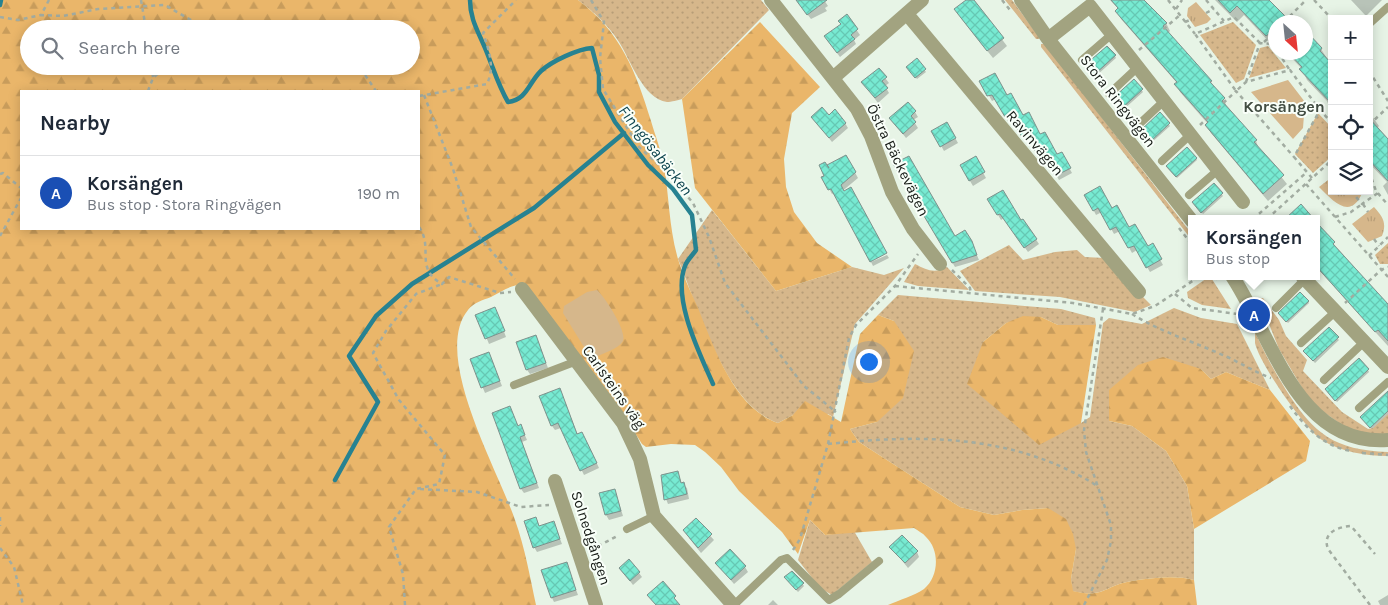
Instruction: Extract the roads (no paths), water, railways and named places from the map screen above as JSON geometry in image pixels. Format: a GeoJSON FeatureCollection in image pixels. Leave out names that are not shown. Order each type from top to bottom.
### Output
{"type":"FeatureCollection","features":[{"type":"Feature","properties":{"kind":"street","name":"Östra Bäckevägen"},"geometry":{"type":"LineString","coordinates":[[771,0],[833,78],[865,123],[892,192],[913,229],[926,243],[940,264]]}},
{"type":"Feature","properties":{"kind":"street"},"geometry":{"type":"LineString","coordinates":[[833,78],[922,0]]}},
{"type":"Feature","properties":{"kind":"street","name":"Stora Ringvägen"},"geometry":{"type":"LineString","coordinates":[[1021,0],[1048,38],[1188,216]]}},
{"type":"Feature","properties":{"kind":"street"},"geometry":{"type":"LineString","coordinates":[[1048,38],[1090,6],[1243,202]]}},
{"type":"Feature","properties":{"kind":"street","name":"Ravinvägen"},"geometry":{"type":"LineString","coordinates":[[906,14],[1139,292]]}},
{"type":"Feature","properties":{"kind":"street"},"geometry":{"type":"LineString","coordinates":[[1234,280],[1280,364],[1313,412],[1326,424],[1350,435],[1379,441],[1388,440]]}},
{"type":"Feature","properties":{"kind":"street"},"geometry":{"type":"LineString","coordinates":[[1305,280],[1388,367]]}},
{"type":"Feature","properties":{"kind":"street","name":"Carlsteins väg"},"geometry":{"type":"LineString","coordinates":[[522,289],[623,423],[640,459],[654,516],[733,605]]}},
{"type":"Feature","properties":{"kind":"street","name":"Solnedgången"},"geometry":{"type":"LineString","coordinates":[[555,481],[596,605]]}},
{"type":"Feature","properties":{"kind":"lane"},"geometry":{"type":"LineString","coordinates":[[1373,20],[1388,7]]}},
{"type":"Feature","properties":{"kind":"lane"},"geometry":{"type":"LineString","coordinates":[[1082,60],[1112,34]]}},
{"type":"Feature","properties":{"kind":"lane"},"geometry":{"type":"LineString","coordinates":[[1109,94],[1134,63]]}},
{"type":"Feature","properties":{"kind":"lane"},"geometry":{"type":"LineString","coordinates":[[1134,128],[1164,101]]}},
{"type":"Feature","properties":{"kind":"lane"},"geometry":{"type":"LineString","coordinates":[[1162,161],[1190,135]]}},
{"type":"Feature","properties":{"kind":"lane"},"geometry":{"type":"LineString","coordinates":[[1189,195],[1218,170]]}},
{"type":"Feature","properties":{"kind":"lane"},"geometry":{"type":"LineString","coordinates":[[1276,308],[1301,280]]}},
{"type":"Feature","properties":{"kind":"lane"},"geometry":{"type":"LineString","coordinates":[[1301,343],[1335,312]]}},
{"type":"Feature","properties":{"kind":"lane"},"geometry":{"type":"LineString","coordinates":[[1324,380],[1364,342]]}},
{"type":"Feature","properties":{"kind":"lane"},"geometry":{"type":"LineString","coordinates":[[514,385],[577,361]]}},
{"type":"Feature","properties":{"kind":"lane"},"geometry":{"type":"LineString","coordinates":[[1359,408],[1388,382]]}},
{"type":"Feature","properties":{"kind":"lane"},"geometry":{"type":"LineString","coordinates":[[627,529],[654,516]]}},
{"type":"Feature","properties":{"kind":"lane"},"geometry":{"type":"LineString","coordinates":[[733,605],[781,560],[787,558],[829,600],[879,561]]}},
{"type":"Feature","properties":{"kind":"waterway"},"geometry":{"type":"LineString","coordinates":[[0,5],[1,0]]}},
{"type":"Feature","properties":{"kind":"waterway","name":"Finngösabäcken"},"geometry":{"type":"LineString","coordinates":[[470,0],[471,13],[475,25],[508,102],[514,101],[524,94],[537,75],[552,63],[573,53],[592,48],[599,75],[599,92],[615,122],[648,165],[673,189],[692,215],[696,250],[685,266],[682,279],[682,294],[689,326],[713,384]]}},
{"type":"Feature","properties":{"kind":"waterway"},"geometry":{"type":"LineString","coordinates":[[335,480],[378,402],[349,356],[376,316],[412,284],[534,208],[624,133]]}},
{"type":"Feature","properties":{"kind":"place","name":"Korsängen"},"geometry":{"type":"Point","coordinates":[1254,315]}},
{"type":"Feature","properties":{"kind":"district","name":"Korsängen"},"geometry":{"type":"Point","coordinates":[1284,106]}}]}
